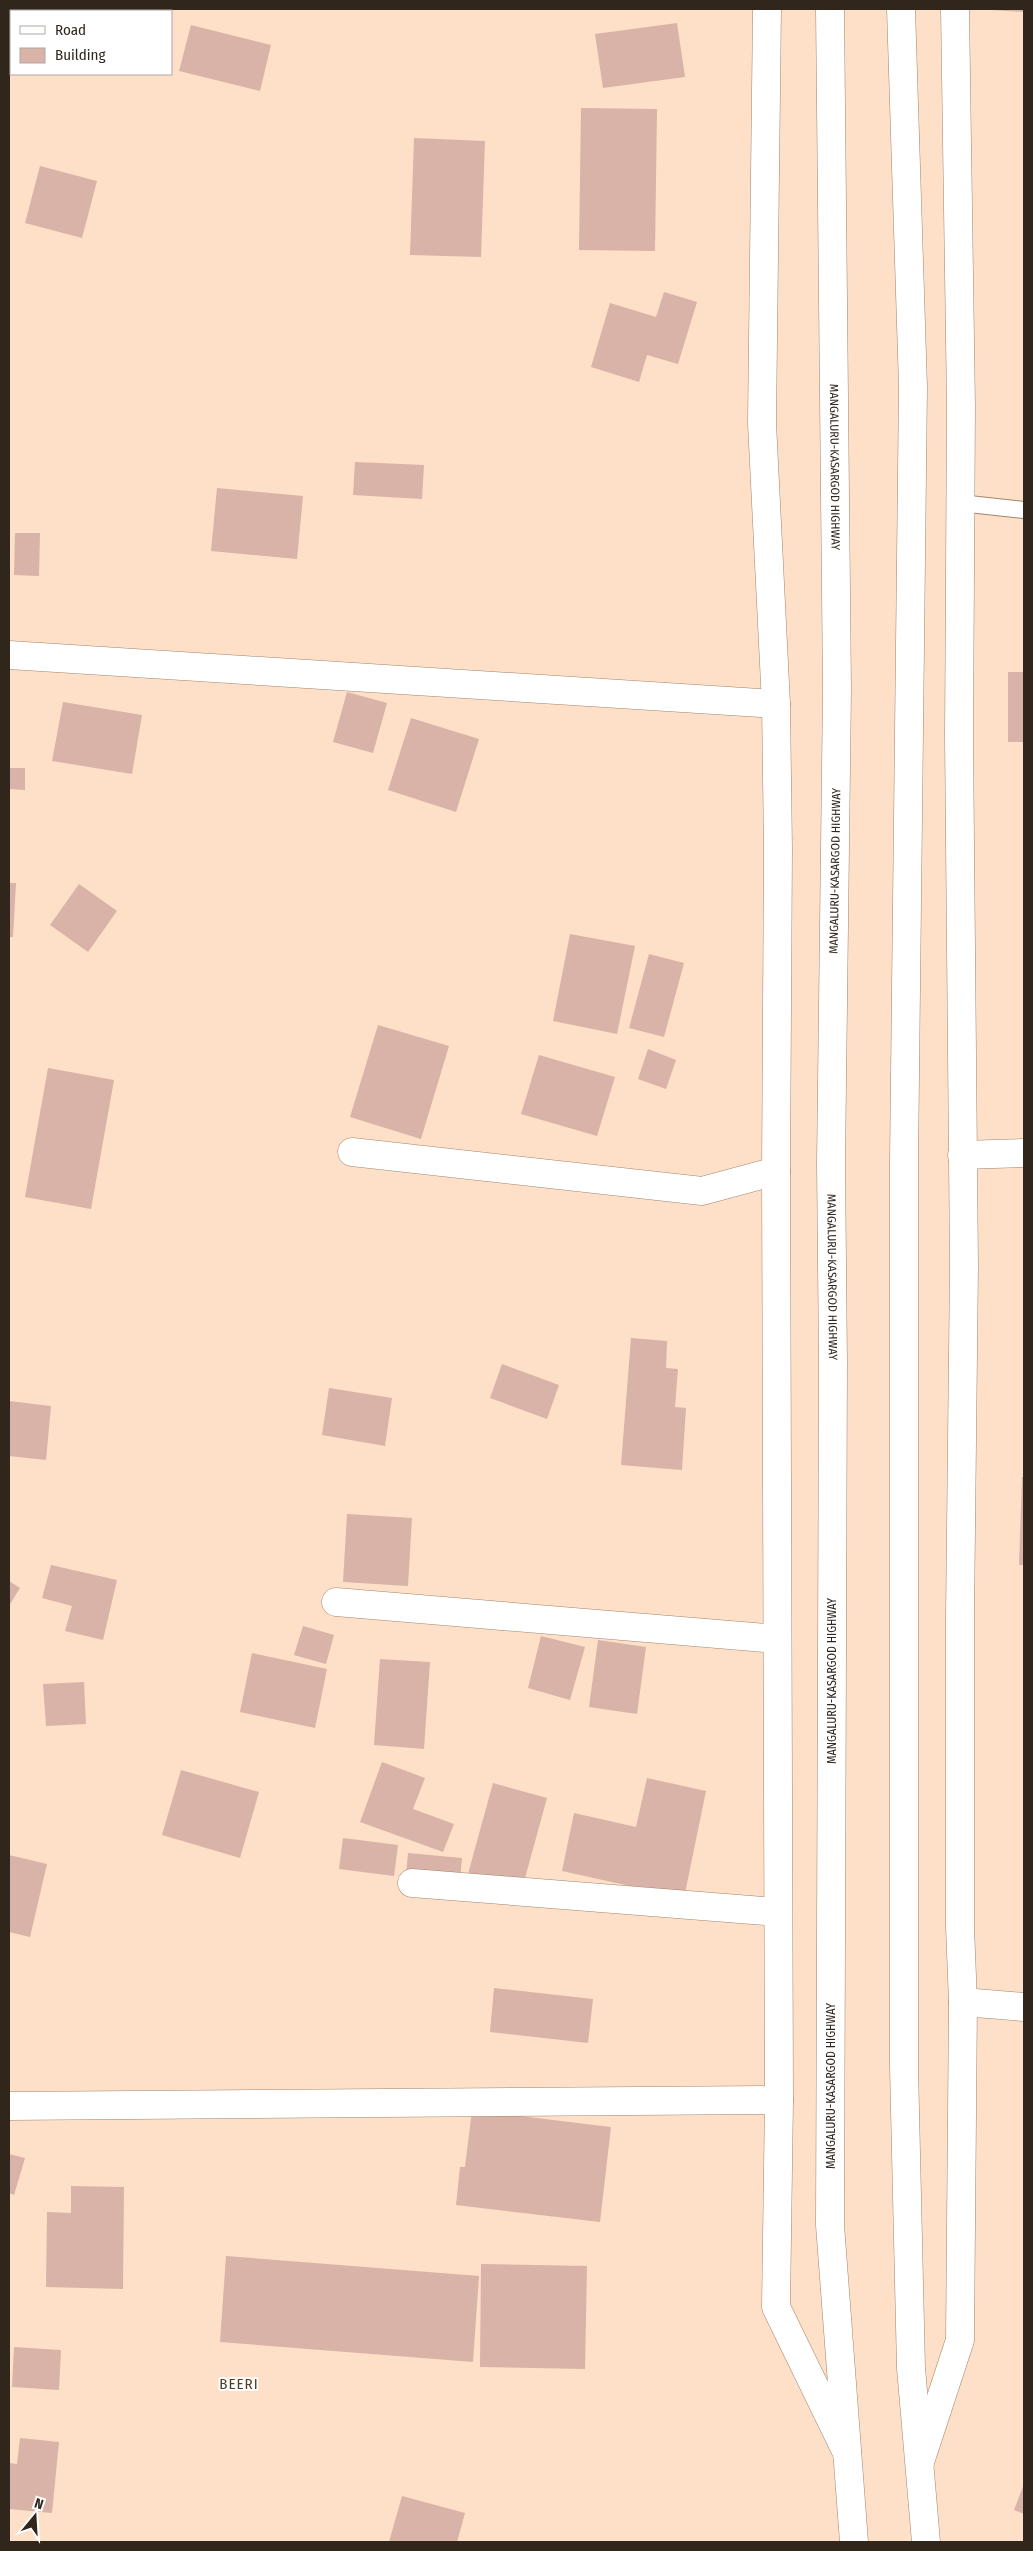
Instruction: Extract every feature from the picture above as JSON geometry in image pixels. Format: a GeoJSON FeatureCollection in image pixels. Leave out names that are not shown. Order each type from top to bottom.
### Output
{"type":"FeatureCollection","features":[{"type":"Feature","properties":{"kind":"main road"},"geometry":{"type":"LineString","coordinates":[[767,9],[762,423],[776,704],[777,1912],[779,2100],[776,2306],[848,2454]]}},
{"type":"Feature","properties":{"kind":"main road","name":"MANGALURU-KASARGOD HIGHWAY"},"geometry":{"type":"LineString","coordinates":[[830,9],[837,688],[831,1163],[833,1363],[830,2226],[854,2542]]}},
{"type":"Feature","properties":{"kind":"main road"},"geometry":{"type":"LineString","coordinates":[[901,9],[913,387],[904,1162],[904,2067],[912,2368],[926,2542]]}},
{"type":"Feature","properties":{"kind":"main road"},"geometry":{"type":"LineString","coordinates":[[920,2462],[960,2340],[963,2002],[960,1927],[964,1266],[962,1155],[961,406],[955,9]]}},
{"type":"Feature","properties":{"kind":"main road"},"geometry":{"type":"LineString","coordinates":[[9,655],[776,704]]}},
{"type":"Feature","properties":{"kind":"main road"},"geometry":{"type":"LineString","coordinates":[[352,1152],[702,1190],[776,1171]]}},
{"type":"Feature","properties":{"kind":"main road"},"geometry":{"type":"LineString","coordinates":[[962,1155],[1024,1153]]}},
{"type":"Feature","properties":{"kind":"main road"},"geometry":{"type":"LineString","coordinates":[[336,1602],[777,1638]]}},
{"type":"Feature","properties":{"kind":"main road"},"geometry":{"type":"LineString","coordinates":[[412,1883],[777,1912]]}},
{"type":"Feature","properties":{"kind":"main road"},"geometry":{"type":"LineString","coordinates":[[963,2002],[1024,2007]]}},
{"type":"Feature","properties":{"kind":"main road"},"geometry":{"type":"LineString","coordinates":[[9,2106],[779,2100]]}},
{"type":"Feature","properties":{"kind":"lane"},"geometry":{"type":"LineString","coordinates":[[960,503],[1024,510]]}},
{"type":"Feature","properties":{"kind":"building"},"geometry":{"type":"Polygon","coordinates":[[[1024,9],[1024,12],[992,10],[1024,9]]]}},
{"type":"Feature","properties":{"kind":"building"},"geometry":{"type":"Polygon","coordinates":[[[677,23],[685,77],[603,88],[595,34],[677,23]]]}},
{"type":"Feature","properties":{"kind":"building"},"geometry":{"type":"Polygon","coordinates":[[[191,25],[271,45],[260,91],[179,71],[191,25]]]}},
{"type":"Feature","properties":{"kind":"building"},"geometry":{"type":"Polygon","coordinates":[[[581,108],[657,109],[655,251],[579,250],[581,108]]]}},
{"type":"Feature","properties":{"kind":"building"},"geometry":{"type":"Polygon","coordinates":[[[414,138],[485,141],[481,257],[410,255],[414,138]]]}},
{"type":"Feature","properties":{"kind":"building"},"geometry":{"type":"Polygon","coordinates":[[[40,166],[97,181],[82,238],[25,223],[40,166]]]}},
{"type":"Feature","properties":{"kind":"building"},"geometry":{"type":"Polygon","coordinates":[[[664,292],[697,302],[678,364],[647,355],[639,382],[591,367],[610,303],[656,317],[664,292]]]}},
{"type":"Feature","properties":{"kind":"building"},"geometry":{"type":"Polygon","coordinates":[[[355,462],[424,465],[422,499],[353,495],[355,462]]]}},
{"type":"Feature","properties":{"kind":"building"},"geometry":{"type":"Polygon","coordinates":[[[217,488],[303,496],[297,559],[211,551],[217,488]]]}},
{"type":"Feature","properties":{"kind":"building"},"geometry":{"type":"Polygon","coordinates":[[[15,533],[40,533],[39,576],[14,575],[15,533]]]}},
{"type":"Feature","properties":{"kind":"building"},"geometry":{"type":"Polygon","coordinates":[[[1008,672],[1024,672],[1024,742],[1008,742],[1008,672]]]}},
{"type":"Feature","properties":{"kind":"building"},"geometry":{"type":"Polygon","coordinates":[[[347,692],[387,703],[373,753],[333,742],[347,692]]]}},
{"type":"Feature","properties":{"kind":"building"},"geometry":{"type":"Polygon","coordinates":[[[63,702],[142,715],[132,774],[52,761],[63,702]]]}},
{"type":"Feature","properties":{"kind":"building"},"geometry":{"type":"Polygon","coordinates":[[[411,718],[479,739],[456,812],[388,790],[411,718]]]}},
{"type":"Feature","properties":{"kind":"building"},"geometry":{"type":"Polygon","coordinates":[[[9,768],[25,768],[25,790],[9,789],[9,768]]]}},
{"type":"Feature","properties":{"kind":"building"},"geometry":{"type":"Polygon","coordinates":[[[9,883],[16,883],[13,937],[9,937],[9,883]]]}},
{"type":"Feature","properties":{"kind":"building"},"geometry":{"type":"Polygon","coordinates":[[[79,884],[117,911],[88,952],[50,925],[79,884]]]}},
{"type":"Feature","properties":{"kind":"building"},"geometry":{"type":"Polygon","coordinates":[[[570,934],[635,946],[617,1034],[553,1021],[570,934]]]}},
{"type":"Feature","properties":{"kind":"building"},"geometry":{"type":"Polygon","coordinates":[[[649,954],[684,963],[664,1037],[629,1028],[649,954]]]}},
{"type":"Feature","properties":{"kind":"building"},"geometry":{"type":"Polygon","coordinates":[[[378,1025],[449,1046],[421,1139],[350,1117],[378,1025]]]}},
{"type":"Feature","properties":{"kind":"building"},"geometry":{"type":"Polygon","coordinates":[[[648,1049],[676,1060],[666,1089],[638,1079],[648,1049]]]}},
{"type":"Feature","properties":{"kind":"building"},"geometry":{"type":"Polygon","coordinates":[[[539,1055],[615,1077],[597,1136],[521,1114],[539,1055]]]}},
{"type":"Feature","properties":{"kind":"building"},"geometry":{"type":"Polygon","coordinates":[[[48,1068],[114,1080],[91,1209],[25,1197],[48,1068]]]}},
{"type":"Feature","properties":{"kind":"building"},"geometry":{"type":"Polygon","coordinates":[[[631,1338],[667,1341],[666,1368],[678,1369],[675,1407],[686,1408],[682,1470],[621,1465],[631,1338]]]}},
{"type":"Feature","properties":{"kind":"building"},"geometry":{"type":"Polygon","coordinates":[[[502,1364],[559,1385],[547,1419],[490,1398],[502,1364]]]}},
{"type":"Feature","properties":{"kind":"building"},"geometry":{"type":"Polygon","coordinates":[[[329,1388],[392,1398],[385,1446],[322,1435],[329,1388]]]}},
{"type":"Feature","properties":{"kind":"building"},"geometry":{"type":"Polygon","coordinates":[[[9,1401],[51,1406],[46,1460],[9,1456],[9,1401]]]}},
{"type":"Feature","properties":{"kind":"building"},"geometry":{"type":"Polygon","coordinates":[[[1022,1477],[1024,1477],[1024,1565],[1019,1565],[1022,1477]]]}},
{"type":"Feature","properties":{"kind":"building"},"geometry":{"type":"Polygon","coordinates":[[[347,1514],[412,1518],[408,1586],[343,1582],[347,1514]]]}},
{"type":"Feature","properties":{"kind":"building"},"geometry":{"type":"Polygon","coordinates":[[[51,1565],[117,1580],[103,1640],[65,1631],[72,1606],[42,1598],[51,1565]]]}},
{"type":"Feature","properties":{"kind":"building"},"geometry":{"type":"Polygon","coordinates":[[[9,1581],[20,1588],[9,1606],[9,1581]]]}},
{"type":"Feature","properties":{"kind":"building"},"geometry":{"type":"Polygon","coordinates":[[[303,1626],[334,1635],[326,1664],[294,1655],[303,1626]]]}},
{"type":"Feature","properties":{"kind":"building"},"geometry":{"type":"Polygon","coordinates":[[[541,1636],[585,1647],[570,1700],[528,1688],[541,1636]]]}},
{"type":"Feature","properties":{"kind":"building"},"geometry":{"type":"Polygon","coordinates":[[[598,1640],[646,1647],[637,1714],[589,1707],[598,1640]]]}},
{"type":"Feature","properties":{"kind":"building"},"geometry":{"type":"Polygon","coordinates":[[[252,1653],[327,1669],[315,1728],[240,1712],[252,1653]]]}},
{"type":"Feature","properties":{"kind":"building"},"geometry":{"type":"Polygon","coordinates":[[[380,1659],[430,1662],[424,1749],[374,1745],[380,1659]]]}},
{"type":"Feature","properties":{"kind":"building"},"geometry":{"type":"Polygon","coordinates":[[[84,1682],[86,1724],[46,1726],[43,1684],[84,1682]]]}},
{"type":"Feature","properties":{"kind":"building"},"geometry":{"type":"Polygon","coordinates":[[[382,1762],[425,1778],[413,1809],[454,1824],[443,1852],[360,1822],[382,1762]]]}},
{"type":"Feature","properties":{"kind":"building"},"geometry":{"type":"Polygon","coordinates":[[[181,1770],[259,1792],[240,1858],[162,1835],[181,1770]]]}},
{"type":"Feature","properties":{"kind":"building"},"geometry":{"type":"Polygon","coordinates":[[[647,1778],[706,1791],[684,1898],[562,1871],[574,1813],[636,1827],[647,1778]]]}},
{"type":"Feature","properties":{"kind":"building"},"geometry":{"type":"Polygon","coordinates":[[[493,1783],[547,1798],[522,1889],[468,1874],[493,1783]]]}},
{"type":"Feature","properties":{"kind":"building"},"geometry":{"type":"Polygon","coordinates":[[[343,1838],[398,1845],[394,1876],[339,1869],[343,1838]]]}},
{"type":"Feature","properties":{"kind":"building"},"geometry":{"type":"Polygon","coordinates":[[[408,1853],[462,1858],[460,1880],[406,1875],[408,1853]]]}},
{"type":"Feature","properties":{"kind":"building"},"geometry":{"type":"Polygon","coordinates":[[[9,1855],[47,1864],[30,1937],[9,1932],[9,1855]]]}},
{"type":"Feature","properties":{"kind":"building"},"geometry":{"type":"Polygon","coordinates":[[[494,1988],[593,1999],[588,2043],[490,2032],[494,1988]]]}},
{"type":"Feature","properties":{"kind":"building"},"geometry":{"type":"Polygon","coordinates":[[[472,2110],[611,2127],[600,2222],[456,2205],[460,2167],[465,2167],[472,2110]]]}},
{"type":"Feature","properties":{"kind":"building"},"geometry":{"type":"Polygon","coordinates":[[[9,2154],[25,2158],[14,2195],[9,2193],[9,2154]]]}},
{"type":"Feature","properties":{"kind":"building"},"geometry":{"type":"Polygon","coordinates":[[[71,2186],[124,2187],[123,2289],[46,2287],[47,2212],[71,2213],[71,2186]]]}},
{"type":"Feature","properties":{"kind":"building"},"geometry":{"type":"Polygon","coordinates":[[[226,2256],[479,2276],[473,2362],[220,2342],[226,2256]]]}},
{"type":"Feature","properties":{"kind":"building"},"geometry":{"type":"Polygon","coordinates":[[[481,2264],[587,2266],[585,2369],[480,2367],[481,2264]]]}},
{"type":"Feature","properties":{"kind":"building"},"geometry":{"type":"Polygon","coordinates":[[[14,2347],[61,2350],[59,2390],[12,2387],[14,2347]]]}},
{"type":"Feature","properties":{"kind":"building"},"geometry":{"type":"Polygon","coordinates":[[[20,2438],[59,2442],[52,2513],[9,2509],[9,2463],[17,2464],[20,2438]]]}},
{"type":"Feature","properties":{"kind":"building"},"geometry":{"type":"Polygon","coordinates":[[[1024,2484],[1024,2514],[1014,2510],[1024,2484]]]}},
{"type":"Feature","properties":{"kind":"building"},"geometry":{"type":"Polygon","coordinates":[[[402,2496],[465,2513],[457,2542],[389,2542],[402,2496]]]}},
{"type":"Feature","properties":{"kind":"district","name":"BEERI"},"geometry":{"type":"Point","coordinates":[239,2384]}}]}
